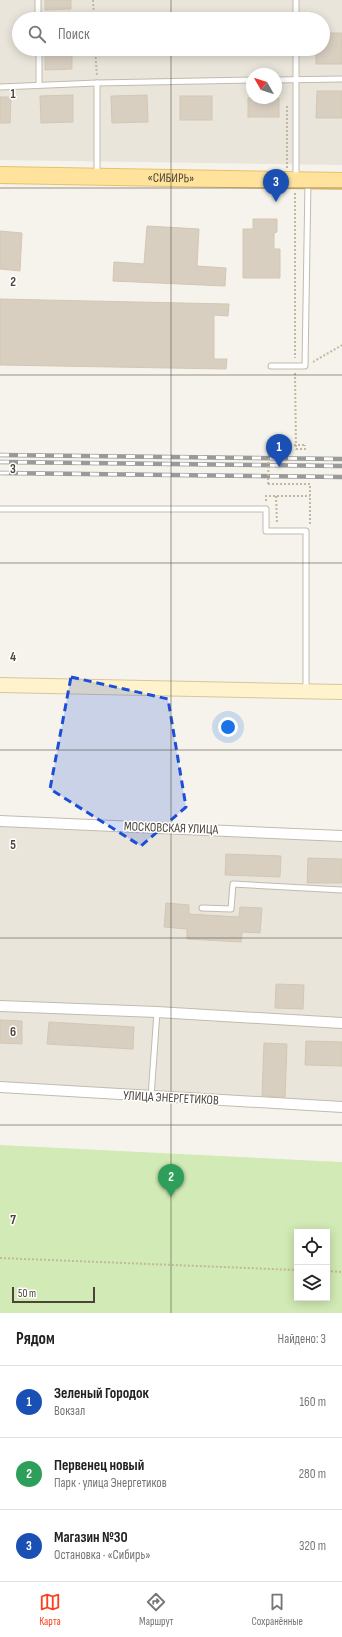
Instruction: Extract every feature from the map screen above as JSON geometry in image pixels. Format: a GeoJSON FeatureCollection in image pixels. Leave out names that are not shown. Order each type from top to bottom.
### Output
{"type":"FeatureCollection","features":[{"type":"Feature","properties":{"kind":"main road","name":"«СИБИРЬ»"},"geometry":{"type":"LineString","coordinates":[[0,175],[342,181]]}},
{"type":"Feature","properties":{"kind":"street"},"geometry":{"type":"LineString","coordinates":[[0,685],[342,692]]}},
{"type":"Feature","properties":{"kind":"street","name":"МОСКОВСКАЯ УЛИЦА"},"geometry":{"type":"LineString","coordinates":[[0,821],[342,836]]}},
{"type":"Feature","properties":{"kind":"street"},"geometry":{"type":"LineString","coordinates":[[0,1006],[158,1012],[342,1024]]}},
{"type":"Feature","properties":{"kind":"street","name":"УЛИЦА ЭНЕРГЕТИКОВ"},"geometry":{"type":"LineString","coordinates":[[0,1087],[342,1107]]}},
{"type":"Feature","properties":{"kind":"lane"},"geometry":{"type":"LineString","coordinates":[[38,0],[38,12]]}},
{"type":"Feature","properties":{"kind":"lane"},"geometry":{"type":"LineString","coordinates":[[296,0],[296,12]]}},
{"type":"Feature","properties":{"kind":"lane"},"geometry":{"type":"LineString","coordinates":[[39,56],[39,85]]}},
{"type":"Feature","properties":{"kind":"lane"},"geometry":{"type":"LineString","coordinates":[[271,366],[305,366],[296,179],[296,56]]}},
{"type":"Feature","properties":{"kind":"lane"},"geometry":{"type":"LineString","coordinates":[[282,80],[342,79]]}},
{"type":"Feature","properties":{"kind":"lane"},"geometry":{"type":"LineString","coordinates":[[0,87],[97,83],[246,80]]}},
{"type":"Feature","properties":{"kind":"lane"},"geometry":{"type":"LineString","coordinates":[[97,83],[97,176]]}},
{"type":"Feature","properties":{"kind":"lane"},"geometry":{"type":"LineString","coordinates":[[0,509],[266,509],[266,531],[306,531],[306,691]]}},
{"type":"Feature","properties":{"kind":"lane"},"geometry":{"type":"LineString","coordinates":[[202,908],[231,909],[233,884],[342,890]]}},
{"type":"Feature","properties":{"kind":"lane"},"geometry":{"type":"LineString","coordinates":[[151,1097],[158,1012]]}},
{"type":"Feature","properties":{"kind":"path"},"geometry":{"type":"LineString","coordinates":[[93,0],[94,12]]}},
{"type":"Feature","properties":{"kind":"path"},"geometry":{"type":"LineString","coordinates":[[95,56],[97,83]]}},
{"type":"Feature","properties":{"kind":"path"},"geometry":{"type":"LineString","coordinates":[[287,102],[296,179],[296,366],[296,449],[305,449],[305,445],[269,445],[268,484],[310,484],[310,524]]}},
{"type":"Feature","properties":{"kind":"path"},"geometry":{"type":"LineString","coordinates":[[305,366],[342,345]]}},
{"type":"Feature","properties":{"kind":"path"},"geometry":{"type":"LineString","coordinates":[[266,509],[266,496],[310,496]]}},
{"type":"Feature","properties":{"kind":"path"},"geometry":{"type":"LineString","coordinates":[[276,496],[277,531]]}},
{"type":"Feature","properties":{"kind":"path"},"geometry":{"type":"LineString","coordinates":[[0,1258],[294,1270]]}},
{"type":"Feature","properties":{"kind":"path"},"geometry":{"type":"LineString","coordinates":[[330,1271],[342,1272]]}},
{"type":"Feature","properties":{"kind":"highlighted area"},"geometry":{"type":"Polygon","coordinates":[[[71,677],[168,699],[186,807],[141,846],[50,789],[71,677]]]}},
{"type":"Feature","properties":{"kind":"shaded area"},"geometry":{"type":"Polygon","coordinates":[[[0,0],[342,0],[342,165],[0,160],[0,0]]]}},
{"type":"Feature","properties":{"kind":"shaded area"},"geometry":{"type":"Polygon","coordinates":[[[0,821],[342,836],[342,1107],[0,1087],[0,821]]]}},
{"type":"Feature","properties":{"kind":"green space"},"geometry":{"type":"Polygon","coordinates":[[[0,1145],[342,1162],[342,1313],[0,1313],[0,1145]]]}},
{"type":"Feature","properties":{"kind":"building"},"geometry":{"type":"Polygon","coordinates":[[[45,0],[71,0],[71,9],[45,10],[45,0]]]}},
{"type":"Feature","properties":{"kind":"building"},"geometry":{"type":"Polygon","coordinates":[[[330,33],[342,33],[342,64],[316,64],[316,56],[330,56],[330,33]]]}},
{"type":"Feature","properties":{"kind":"building"},"geometry":{"type":"Polygon","coordinates":[[[45,56],[72,56],[72,69],[45,70],[45,56]]]}},
{"type":"Feature","properties":{"kind":"building"},"geometry":{"type":"Polygon","coordinates":[[[317,91],[342,91],[342,118],[316,118],[317,91]]]}},
{"type":"Feature","properties":{"kind":"building"},"geometry":{"type":"Polygon","coordinates":[[[73,95],[73,122],[41,123],[40,96],[73,95]]]}},
{"type":"Feature","properties":{"kind":"building"},"geometry":{"type":"Polygon","coordinates":[[[147,95],[148,122],[112,123],[111,96],[147,95]]]}},
{"type":"Feature","properties":{"kind":"building"},"geometry":{"type":"Polygon","coordinates":[[[180,96],[212,96],[212,120],[180,120],[180,96]]]}},
{"type":"Feature","properties":{"kind":"building"},"geometry":{"type":"Polygon","coordinates":[[[0,97],[11,97],[10,123],[0,123],[0,97]]]}},
{"type":"Feature","properties":{"kind":"building"},"geometry":{"type":"Polygon","coordinates":[[[248,104],[279,104],[279,117],[248,117],[248,104]]]}},
{"type":"Feature","properties":{"kind":"building"},"geometry":{"type":"Polygon","coordinates":[[[253,219],[277,219],[277,232],[274,233],[274,249],[280,249],[280,278],[243,278],[243,229],[253,229],[253,219]]]}},
{"type":"Feature","properties":{"kind":"building"},"geometry":{"type":"Polygon","coordinates":[[[147,226],[199,229],[197,266],[226,268],[225,286],[113,281],[114,262],[144,264],[147,226]]]}},
{"type":"Feature","properties":{"kind":"building"},"geometry":{"type":"Polygon","coordinates":[[[0,231],[22,233],[20,271],[0,269],[0,231]]]}},
{"type":"Feature","properties":{"kind":"building"},"geometry":{"type":"Polygon","coordinates":[[[0,299],[229,304],[228,316],[214,315],[214,359],[227,359],[226,369],[0,365],[0,299]]]}},
{"type":"Feature","properties":{"kind":"building"},"geometry":{"type":"Polygon","coordinates":[[[226,854],[281,856],[280,877],[225,875],[226,854]]]}},
{"type":"Feature","properties":{"kind":"building"},"geometry":{"type":"Polygon","coordinates":[[[308,858],[342,859],[342,883],[307,883],[308,858]]]}},
{"type":"Feature","properties":{"kind":"building"},"geometry":{"type":"Polygon","coordinates":[[[166,903],[189,905],[189,914],[239,917],[240,907],[262,908],[260,933],[242,932],[241,942],[187,939],[187,929],[164,927],[166,903]]]}},
{"type":"Feature","properties":{"kind":"building"},"geometry":{"type":"Polygon","coordinates":[[[276,984],[304,985],[303,1009],[275,1008],[276,984]]]}},
{"type":"Feature","properties":{"kind":"building"},"geometry":{"type":"Polygon","coordinates":[[[0,1020],[22,1021],[22,1044],[0,1043],[0,1020]]]}},
{"type":"Feature","properties":{"kind":"building"},"geometry":{"type":"Polygon","coordinates":[[[49,1022],[134,1027],[133,1049],[47,1044],[49,1022]]]}},
{"type":"Feature","properties":{"kind":"building"},"geometry":{"type":"Polygon","coordinates":[[[306,1041],[342,1042],[342,1066],[305,1065],[306,1041]]]}},
{"type":"Feature","properties":{"kind":"building"},"geometry":{"type":"Polygon","coordinates":[[[264,1043],[287,1044],[285,1097],[262,1096],[264,1043]]]}},
{"type":"Feature","properties":{"kind":"railway"},"geometry":{"type":"LineString","coordinates":[[0,455],[342,459]]}},
{"type":"Feature","properties":{"kind":"railway"},"geometry":{"type":"LineString","coordinates":[[0,462],[342,466]]}},
{"type":"Feature","properties":{"kind":"railway"},"geometry":{"type":"LineString","coordinates":[[0,473],[342,477]]}},
{"type":"Feature","properties":{"kind":"place","name":"Магазин №30"},"geometry":{"type":"Point","coordinates":[276,202]}},
{"type":"Feature","properties":{"kind":"place","name":"Зеленый Городок"},"geometry":{"type":"Point","coordinates":[279,467]}},
{"type":"Feature","properties":{"kind":"place","name":"Первенец новый"},"geometry":{"type":"Point","coordinates":[171,1197]}}]}
